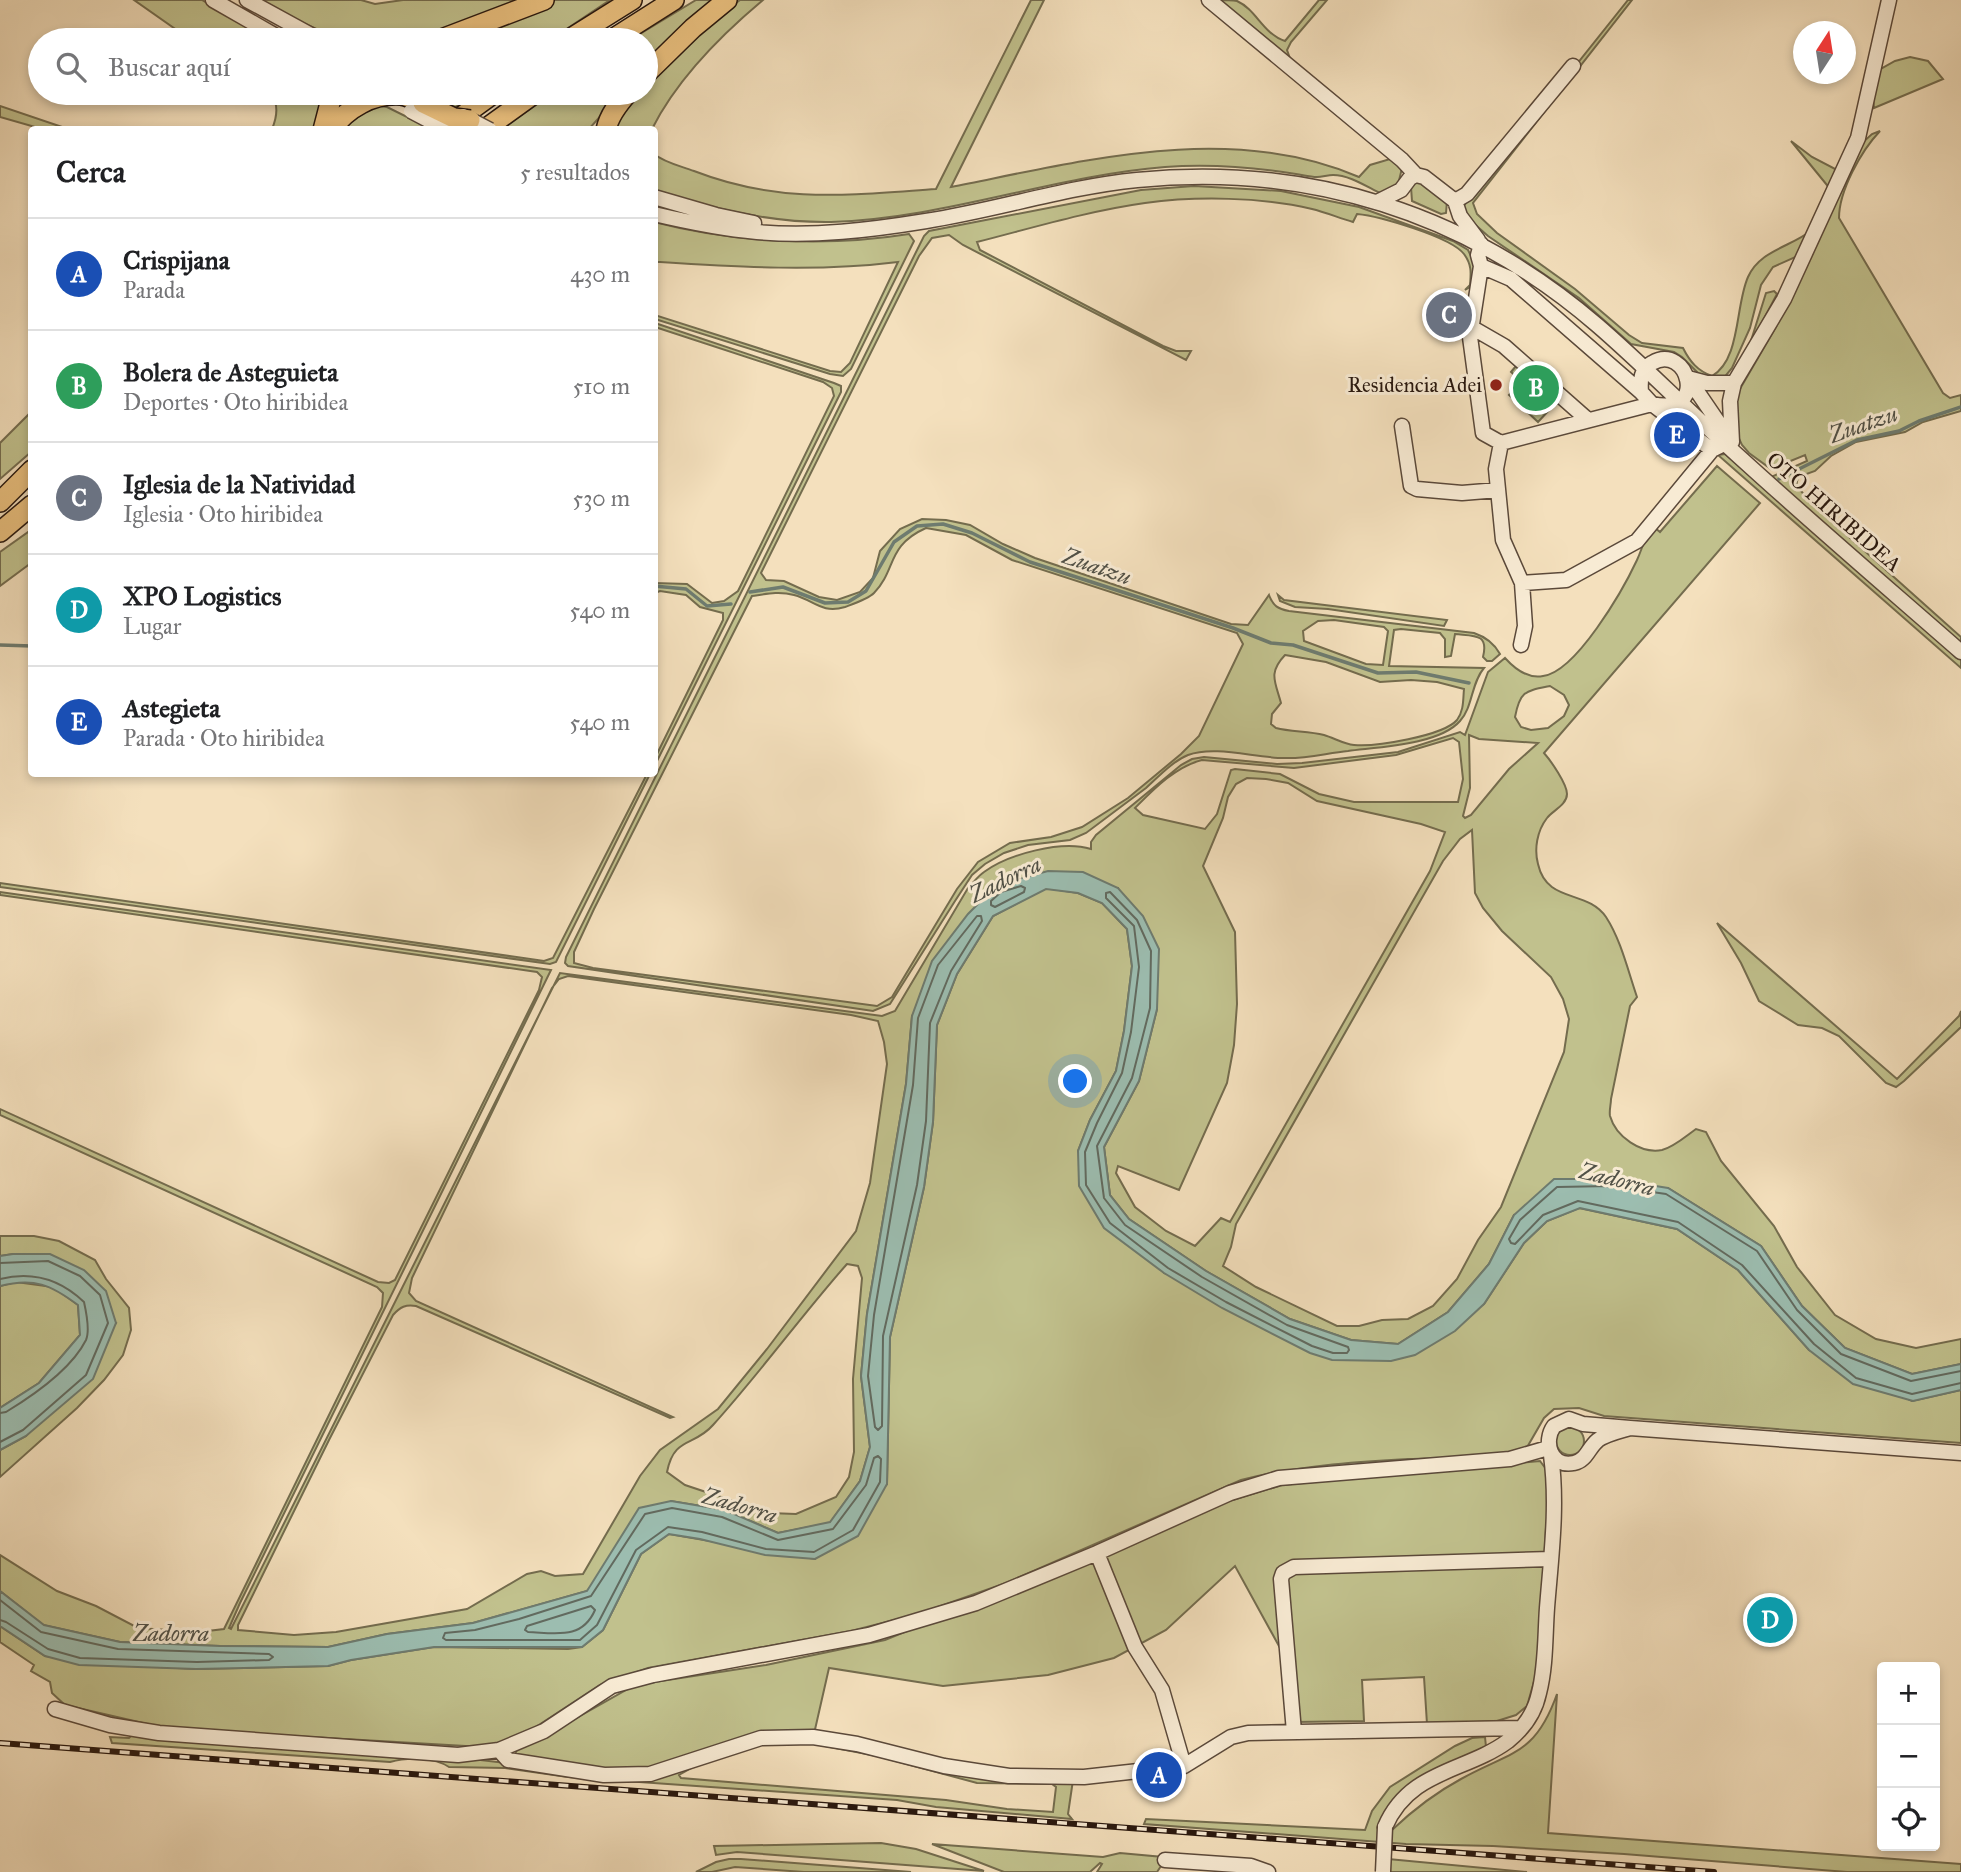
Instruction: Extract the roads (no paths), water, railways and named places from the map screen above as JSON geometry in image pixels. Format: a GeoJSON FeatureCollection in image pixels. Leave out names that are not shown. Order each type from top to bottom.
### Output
{"type":"FeatureCollection","features":[{"type":"Feature","properties":{"kind":"highway"},"geometry":{"type":"LineString","coordinates":[[470,28],[544,0]]}},
{"type":"Feature","properties":{"kind":"highway"},"geometry":{"type":"LineString","coordinates":[[587,28],[632,0]]}},
{"type":"Feature","properties":{"kind":"highway"},"geometry":{"type":"LineString","coordinates":[[630,28],[674,0]]}},
{"type":"Feature","properties":{"kind":"highway"},"geometry":{"type":"LineString","coordinates":[[658,62],[727,0]]}},
{"type":"Feature","properties":{"kind":"highway"},"geometry":{"type":"LineString","coordinates":[[324,126],[329,105]]}},
{"type":"Feature","properties":{"kind":"highway"},"geometry":{"type":"LineString","coordinates":[[334,126],[348,110],[358,105]]}},
{"type":"Feature","properties":{"kind":"highway"},"geometry":{"type":"LineString","coordinates":[[422,105],[474,126]]}},
{"type":"Feature","properties":{"kind":"highway"},"geometry":{"type":"LineString","coordinates":[[451,126],[478,105]]}},
{"type":"Feature","properties":{"kind":"highway"},"geometry":{"type":"LineString","coordinates":[[478,126],[514,105]]}},
{"type":"Feature","properties":{"kind":"highway"},"geometry":{"type":"LineString","coordinates":[[605,126],[620,105]]}},
{"type":"Feature","properties":{"kind":"highway"},"geometry":{"type":"LineString","coordinates":[[0,503],[28,477]]}},
{"type":"Feature","properties":{"kind":"highway"},"geometry":{"type":"LineString","coordinates":[[0,532],[28,508]]}},
{"type":"Feature","properties":{"kind":"highway"},"geometry":{"type":"LineString","coordinates":[[0,541],[28,523]]}},
{"type":"Feature","properties":{"kind":"street"},"geometry":{"type":"LineString","coordinates":[[213,0],[262,28]]}},
{"type":"Feature","properties":{"kind":"street"},"geometry":{"type":"LineString","coordinates":[[247,0],[298,28]]}},
{"type":"Feature","properties":{"kind":"street"},"geometry":{"type":"LineString","coordinates":[[1209,0],[1416,175],[1424,177],[1456,204],[1481,244],[1478,256],[1481,266],[1470,337],[1483,433],[1501,443],[1652,404],[1666,408],[1680,402],[1685,396],[1688,379]]}},
{"type":"Feature","properties":{"kind":"street"},"geometry":{"type":"LineString","coordinates":[[1522,583],[1566,580],[1637,541],[1669,502],[1723,445],[1734,383],[1784,299],[1858,138],[1889,0]]}},
{"type":"Feature","properties":{"kind":"street"},"geometry":{"type":"LineString","coordinates":[[1445,227],[1456,204],[1573,66]]}},
{"type":"Feature","properties":{"kind":"street"},"geometry":{"type":"LineString","coordinates":[[415,105],[441,126]]}},
{"type":"Feature","properties":{"kind":"street"},"geometry":{"type":"LineString","coordinates":[[1377,202],[1401,190],[1410,178],[1416,175]]}},
{"type":"Feature","properties":{"kind":"street","name":"OTO HIRIBIDEA"},"geometry":{"type":"LineString","coordinates":[[850,230],[928,221],[1091,187],[1177,176],[1255,178],[1297,183],[1377,202],[1445,227],[1523,269],[1577,309],[1645,369],[1723,445]]}},
{"type":"Feature","properties":{"kind":"street"},"geometry":{"type":"LineString","coordinates":[[1401,190],[1411,213]]}},
{"type":"Feature","properties":{"kind":"street"},"geometry":{"type":"LineString","coordinates":[[658,198],[761,225],[850,230]]}},
{"type":"Feature","properties":{"kind":"street"},"geometry":{"type":"LineString","coordinates":[[658,215],[756,232],[803,234],[850,230]]}},
{"type":"Feature","properties":{"kind":"street","name":"OTO HIRIBIDEA"},"geometry":{"type":"LineString","coordinates":[[1481,266],[1511,279],[1652,404],[1723,445],[1743,460],[1961,652]]}},
{"type":"Feature","properties":{"kind":"street"},"geometry":{"type":"LineString","coordinates":[[1471,327],[1504,346],[1571,402],[1588,420]]}},
{"type":"Feature","properties":{"kind":"street"},"geometry":{"type":"LineString","coordinates":[[1641,392],[1640,380],[1645,369],[1653,362],[1664,359],[1675,362],[1683,369],[1723,445]]}},
{"type":"Feature","properties":{"kind":"street"},"geometry":{"type":"LineString","coordinates":[[1688,379],[1707,383],[1734,383]]}},
{"type":"Feature","properties":{"kind":"street"},"geometry":{"type":"LineString","coordinates":[[1402,426],[1411,486],[1417,489],[1462,493],[1498,490]]}},
{"type":"Feature","properties":{"kind":"street"},"geometry":{"type":"LineString","coordinates":[[1501,443],[1496,469],[1498,490],[1503,540],[1522,583],[1525,626],[1521,645]]}},
{"type":"Feature","properties":{"kind":"street"},"geometry":{"type":"LineString","coordinates":[[1382,1872],[1385,1827],[1397,1806],[1423,1783],[1494,1749],[1521,1728],[1539,1693],[1555,1496],[1549,1432],[1561,1421],[1576,1420],[1583,1424],[1961,1453]]}},
{"type":"Feature","properties":{"kind":"street"},"geometry":{"type":"LineString","coordinates":[[1583,1424],[1591,1436],[1590,1449]]}},
{"type":"Feature","properties":{"kind":"street"},"geometry":{"type":"LineString","coordinates":[[1555,1496],[1567,1471],[1587,1455],[1598,1440],[1630,1428]]}},
{"type":"Feature","properties":{"kind":"street"},"geometry":{"type":"LineString","coordinates":[[1550,1451],[1562,1463],[1575,1463]]}},
{"type":"Feature","properties":{"kind":"street"},"geometry":{"type":"LineString","coordinates":[[55,1709],[110,1725],[159,1733],[458,1755],[499,1751],[544,1731],[612,1686],[653,1675],[869,1635],[976,1603],[1097,1553],[1230,1493],[1279,1478],[1510,1459],[1550,1451]]}},
{"type":"Feature","properties":{"kind":"street"},"geometry":{"type":"LineString","coordinates":[[1097,1553],[1135,1647],[1162,1690],[1184,1766]]}},
{"type":"Feature","properties":{"kind":"street"},"geometry":{"type":"LineString","coordinates":[[1294,1732],[1281,1578],[1287,1569],[1551,1559]]}},
{"type":"Feature","properties":{"kind":"street"},"geometry":{"type":"LineString","coordinates":[[499,1751],[508,1760],[604,1775],[650,1774],[761,1738],[813,1737],[857,1744],[944,1766],[1009,1776],[1084,1776],[1184,1766],[1231,1737],[1248,1732],[1521,1728]]}},
{"type":"Feature","properties":{"kind":"street"},"geometry":{"type":"LineString","coordinates":[[1165,1860],[1251,1866],[1268,1872]]}},
{"type":"Feature","properties":{"kind":"water"},"geometry":{"type":"Polygon","coordinates":[[[1048,871],[1083,872],[1118,888],[1143,916],[1159,949],[1157,1009],[1139,1081],[1104,1147],[1110,1195],[1129,1219],[1206,1271],[1290,1319],[1351,1340],[1398,1344],[1448,1312],[1489,1264],[1514,1215],[1554,1179],[1612,1179],[1668,1188],[1761,1246],[1802,1306],[1845,1348],[1912,1374],[1961,1364],[1961,1390],[1913,1401],[1853,1384],[1809,1350],[1738,1270],[1677,1229],[1580,1208],[1547,1221],[1524,1243],[1484,1304],[1455,1331],[1415,1355],[1391,1361],[1332,1360],[1310,1353],[1222,1308],[1164,1273],[1104,1228],[1079,1186],[1078,1151],[1090,1120],[1116,1071],[1132,966],[1127,929],[1102,903],[1078,893],[1046,889],[993,916],[957,974],[937,1025],[933,1122],[924,1187],[890,1337],[887,1484],[858,1536],[815,1559],[765,1555],[669,1534],[641,1554],[603,1630],[582,1647],[434,1647],[328,1666],[196,1669],[79,1665],[45,1656],[0,1626],[0,1591],[44,1625],[120,1642],[328,1647],[387,1634],[473,1623],[587,1591],[639,1508],[671,1501],[725,1510],[778,1533],[830,1522],[860,1481],[870,1447],[861,1376],[867,1314],[906,1084],[912,1016],[932,961],[968,914],[997,885],[1048,871]]]}},
{"type":"Feature","properties":{"kind":"water"},"geometry":{"type":"Polygon","coordinates":[[[50,1254],[84,1270],[106,1291],[116,1323],[93,1379],[26,1436],[0,1450],[0,1408],[39,1383],[80,1335],[78,1305],[59,1292],[33,1283],[0,1286],[0,1256],[50,1254]]]}},
{"type":"Feature","properties":{"kind":"waterway","name":"Zuatzu"},"geometry":{"type":"LineString","coordinates":[[1779,479],[1857,440],[1899,431],[1919,421],[1961,407]]}},
{"type":"Feature","properties":{"kind":"waterway","name":"Zuatzu"},"geometry":{"type":"LineString","coordinates":[[750,592],[783,587],[825,603],[848,602],[866,591],[894,542],[917,526],[943,524],[972,533],[1030,562],[1233,628],[1271,643],[1293,645],[1378,673],[1416,672],[1469,683]]}},
{"type":"Feature","properties":{"kind":"waterway","name":"Zuatzu"},"geometry":{"type":"LineString","coordinates":[[658,586],[686,589],[707,606],[731,604]]}},
{"type":"Feature","properties":{"kind":"waterway","name":"Zuatzu"},"geometry":{"type":"LineString","coordinates":[[0,645],[28,646]]}},
{"type":"Feature","properties":{"kind":"railway"},"geometry":{"type":"LineString","coordinates":[[0,1743],[1714,1872]]}},
{"type":"Feature","properties":{"kind":"place","name":"Iglesia de la Natividad"},"geometry":{"type":"Point","coordinates":[1449,315]}},
{"type":"Feature","properties":{"kind":"place","name":"Residencia Adei"},"geometry":{"type":"Point","coordinates":[1496,385]}},
{"type":"Feature","properties":{"kind":"place","name":"Bolera de Asteguieta"},"geometry":{"type":"Point","coordinates":[1536,388]}},
{"type":"Feature","properties":{"kind":"place","name":"Astegieta"},"geometry":{"type":"Point","coordinates":[1677,435]}},
{"type":"Feature","properties":{"kind":"place","name":"XPO Logistics"},"geometry":{"type":"Point","coordinates":[1770,1620]}},
{"type":"Feature","properties":{"kind":"place","name":"Crispijana"},"geometry":{"type":"Point","coordinates":[1159,1775]}},
{"type":"Feature","properties":{"kind":"water label","name":"Zadorra"},"geometry":{"type":"Point","coordinates":[1005,879]}},
{"type":"Feature","properties":{"kind":"water label","name":"Zadorra"},"geometry":{"type":"Point","coordinates":[1617,1179]}},
{"type":"Feature","properties":{"kind":"water label","name":"Zadorra"},"geometry":{"type":"Point","coordinates":[740,1505]}},
{"type":"Feature","properties":{"kind":"water label","name":"Zadorra"},"geometry":{"type":"Point","coordinates":[171,1633]}}]}
